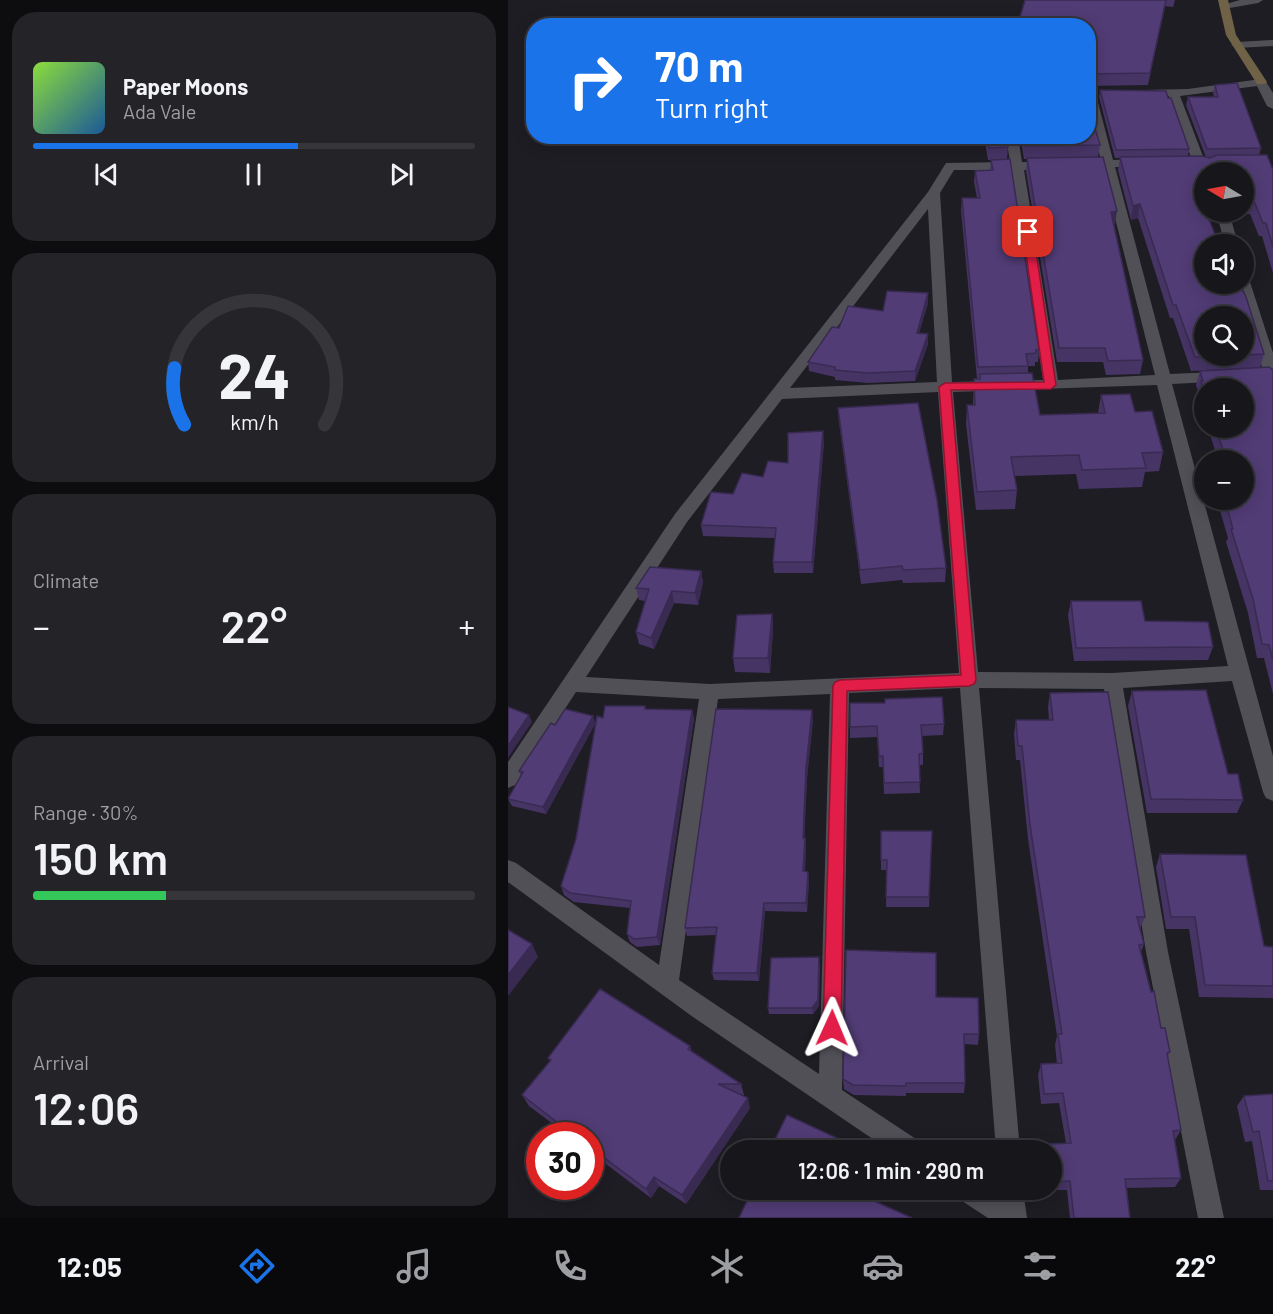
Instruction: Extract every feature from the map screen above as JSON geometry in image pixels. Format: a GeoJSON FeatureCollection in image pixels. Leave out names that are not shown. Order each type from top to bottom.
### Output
{"type":"FeatureCollection","features":[{"type":"Feature","properties":{"kind":"street"},"geometry":{"type":"LineString","coordinates":[[1258,0],[1223,3],[1231,35],[1261,82],[1273,106]]}},
{"type":"Feature","properties":{"kind":"street"},"geometry":{"type":"LineString","coordinates":[[1237,45],[1273,42]]}},
{"type":"Feature","properties":{"kind":"street"},"geometry":{"type":"LineString","coordinates":[[1128,93],[1188,92],[1261,82]]}},
{"type":"Feature","properties":{"kind":"street"},"geometry":{"type":"LineString","coordinates":[[1173,91],[1199,162]]}},
{"type":"Feature","properties":{"kind":"street"},"geometry":{"type":"LineString","coordinates":[[1096,109],[1162,379],[1239,674],[1273,792]]}},
{"type":"Feature","properties":{"kind":"street"},"geometry":{"type":"LineString","coordinates":[[1014,144],[1051,385]]}},
{"type":"Feature","properties":{"kind":"street"},"geometry":{"type":"LineString","coordinates":[[508,779],[681,518],[934,193],[950,166],[1018,167],[1152,163]]}},
{"type":"Feature","properties":{"kind":"street"},"geometry":{"type":"LineString","coordinates":[[1185,163],[1194,164]]}},
{"type":"Feature","properties":{"kind":"street"},"geometry":{"type":"LineString","coordinates":[[934,193],[945,387],[1007,1140]]}},
{"type":"Feature","properties":{"kind":"street"},"geometry":{"type":"LineString","coordinates":[[778,394],[1272,375],[1247,294]]}},
{"type":"Feature","properties":{"kind":"street"},"geometry":{"type":"LineString","coordinates":[[570,684],[710,692],[969,680],[1112,681],[1239,674]]}},
{"type":"Feature","properties":{"kind":"street"},"geometry":{"type":"LineString","coordinates":[[1112,681],[1157,952],[1211,1218]]}},
{"type":"Feature","properties":{"kind":"street"},"geometry":{"type":"LineString","coordinates":[[830,1097],[840,686]]}},
{"type":"Feature","properties":{"kind":"street"},"geometry":{"type":"LineString","coordinates":[[667,984],[710,692]]}},
{"type":"Feature","properties":{"kind":"street"},"geometry":{"type":"LineString","coordinates":[[508,870],[701,1009],[895,1140]]}},
{"type":"Feature","properties":{"kind":"street"},"geometry":{"type":"LineString","coordinates":[[984,1200],[1012,1218]]}},
{"type":"Feature","properties":{"kind":"street"},"geometry":{"type":"LineString","coordinates":[[1011,1200],[1012,1218]]}},
{"type":"Feature","properties":{"kind":"building"},"geometry":{"type":"Polygon","coordinates":[[[1025,0],[1166,0],[1150,73],[1096,74],[1096,18],[1020,18],[1025,0]]]}},
{"type":"Feature","properties":{"kind":"building"},"geometry":{"type":"Polygon","coordinates":[[[1237,83],[1261,148],[1207,149],[1188,97],[1218,97],[1215,85],[1237,83]]]}},
{"type":"Feature","properties":{"kind":"building"},"geometry":{"type":"Polygon","coordinates":[[[1100,90],[1166,91],[1168,98],[1171,98],[1189,149],[1116,150],[1100,90]]]}},
{"type":"Feature","properties":{"kind":"building"},"geometry":{"type":"Polygon","coordinates":[[[1096,132],[1100,145],[1025,146],[1025,144],[1096,144],[1096,132]]]}},
{"type":"Feature","properties":{"kind":"building"},"geometry":{"type":"Polygon","coordinates":[[[988,144],[1008,144],[1008,147],[989,148],[988,144]]]}},
{"type":"Feature","properties":{"kind":"building"},"geometry":{"type":"Polygon","coordinates":[[[1217,155],[1267,155],[1273,170],[1273,247],[1266,223],[1263,223],[1254,201],[1254,162],[1194,162],[1194,222],[1210,222],[1215,234],[1194,234],[1194,294],[1245,294],[1249,306],[1194,306],[1194,354],[1176,305],[1173,305],[1140,204],[1133,206],[1120,157],[1202,156],[1210,158],[1217,155]]]}},
{"type":"Feature","properties":{"kind":"building"},"geometry":{"type":"Polygon","coordinates":[[[1103,157],[1117,211],[1111,212],[1143,360],[1108,361],[1105,348],[1059,348],[1027,158],[1103,157]]]}},
{"type":"Feature","properties":{"kind":"building"},"geometry":{"type":"Polygon","coordinates":[[[1010,159],[1039,350],[1036,350],[1036,353],[1026,354],[1028,366],[978,367],[962,198],[980,198],[975,171],[993,170],[991,160],[1010,159]]]}},
{"type":"Feature","properties":{"kind":"building"},"geometry":{"type":"Polygon","coordinates":[[[887,291],[928,293],[917,333],[928,334],[915,371],[868,373],[835,370],[835,367],[808,362],[832,327],[839,328],[848,306],[883,311],[887,291]]]}},
{"type":"Feature","properties":{"kind":"building"},"geometry":{"type":"Polygon","coordinates":[[[1254,322],[1264,354],[1254,354],[1254,322]]]}},
{"type":"Feature","properties":{"kind":"building"},"geometry":{"type":"Polygon","coordinates":[[[1269,367],[1273,370],[1273,660],[1269,645],[1262,644],[1253,599],[1231,529],[1233,529],[1228,510],[1254,510],[1254,450],[1223,450],[1219,438],[1254,438],[1254,378],[1202,378],[1200,371],[1269,367]]]}},
{"type":"Feature","properties":{"kind":"building"},"geometry":{"type":"Polygon","coordinates":[[[1032,373],[1040,415],[1105,413],[1101,395],[1130,394],[1135,412],[1152,411],[1163,452],[1142,453],[1146,468],[1082,470],[1079,455],[1011,457],[1017,490],[977,492],[967,405],[975,405],[974,379],[980,379],[980,374],[1032,373]]]}},
{"type":"Feature","properties":{"kind":"building"},"geometry":{"type":"Polygon","coordinates":[[[918,403],[937,500],[946,568],[903,570],[902,566],[860,570],[838,408],[918,403]]]}},
{"type":"Feature","properties":{"kind":"building"},"geometry":{"type":"Polygon","coordinates":[[[823,431],[812,562],[773,562],[776,528],[701,525],[711,492],[733,494],[742,473],[763,477],[768,461],[788,463],[788,433],[823,431]]]}},
{"type":"Feature","properties":{"kind":"building"},"geometry":{"type":"Polygon","coordinates":[[[650,567],[701,571],[695,593],[672,591],[651,638],[636,632],[649,589],[636,588],[650,567]]]}},
{"type":"Feature","properties":{"kind":"building"},"geometry":{"type":"Polygon","coordinates":[[[1071,601],[1141,601],[1145,621],[1208,622],[1213,647],[1076,648],[1071,601]]]}},
{"type":"Feature","properties":{"kind":"building"},"geometry":{"type":"Polygon","coordinates":[[[772,614],[768,658],[733,658],[737,615],[772,614]]]}},
{"type":"Feature","properties":{"kind":"building"},"geometry":{"type":"Polygon","coordinates":[[[1206,690],[1228,774],[1238,774],[1243,800],[1151,799],[1132,691],[1206,690]]]}},
{"type":"Feature","properties":{"kind":"building"},"geometry":{"type":"Polygon","coordinates":[[[1108,692],[1145,917],[1137,917],[1144,944],[1139,945],[1151,992],[1154,991],[1161,1028],[1165,1028],[1170,1052],[1167,1053],[1181,1130],[1173,1131],[1181,1178],[1125,1179],[1130,1218],[1074,1218],[1070,1181],[1062,1182],[1062,1143],[1071,1143],[1063,1093],[1044,1094],[1041,1064],[1062,1063],[1058,1034],[1062,1034],[1030,825],[1022,746],[1018,746],[1016,720],[1053,720],[1050,693],[1108,692]]]}},
{"type":"Feature","properties":{"kind":"building"},"geometry":{"type":"Polygon","coordinates":[[[942,697],[944,724],[921,725],[923,753],[919,754],[920,782],[884,783],[883,756],[879,756],[877,726],[850,727],[850,703],[885,703],[885,699],[942,697]]]}},
{"type":"Feature","properties":{"kind":"building"},"geometry":{"type":"Polygon","coordinates":[[[605,706],[645,706],[645,709],[692,710],[657,937],[634,939],[627,934],[631,901],[570,893],[561,886],[576,839],[597,716],[603,718],[605,706]]]}},
{"type":"Feature","properties":{"kind":"building"},"geometry":{"type":"Polygon","coordinates":[[[508,707],[529,715],[508,746],[508,707]]]}},
{"type":"Feature","properties":{"kind":"building"},"geometry":{"type":"Polygon","coordinates":[[[565,709],[593,716],[543,807],[508,799],[523,772],[519,771],[551,723],[555,725],[565,709]]]}},
{"type":"Feature","properties":{"kind":"building"},"geometry":{"type":"Polygon","coordinates":[[[716,709],[812,710],[806,768],[803,838],[805,838],[803,871],[808,872],[806,903],[764,903],[757,973],[712,973],[717,927],[685,928],[716,709]]]}},
{"type":"Feature","properties":{"kind":"building"},"geometry":{"type":"Polygon","coordinates":[[[881,831],[932,831],[929,897],[886,897],[887,860],[881,860],[881,831]]]}},
{"type":"Feature","properties":{"kind":"building"},"geometry":{"type":"Polygon","coordinates":[[[1160,854],[1246,855],[1264,946],[1273,947],[1273,986],[1205,985],[1195,917],[1171,917],[1160,854]]]}},
{"type":"Feature","properties":{"kind":"building"},"geometry":{"type":"Polygon","coordinates":[[[508,930],[532,944],[508,975],[508,930]]]}},
{"type":"Feature","properties":{"kind":"building"},"geometry":{"type":"Polygon","coordinates":[[[846,950],[936,953],[936,997],[978,998],[979,1034],[964,1034],[965,1083],[906,1083],[906,1086],[853,1085],[843,1079],[846,950]]]}},
{"type":"Feature","properties":{"kind":"building"},"geometry":{"type":"Polygon","coordinates":[[[819,957],[818,1000],[812,1008],[768,1008],[771,958],[819,957]]]}},
{"type":"Feature","properties":{"kind":"building"},"geometry":{"type":"Polygon","coordinates":[[[600,989],[690,1046],[688,1049],[741,1084],[718,1084],[748,1098],[682,1195],[654,1177],[646,1189],[604,1158],[604,1122],[557,1122],[522,1095],[551,1060],[548,1058],[600,989]]]}},
{"type":"Feature","properties":{"kind":"building"},"geometry":{"type":"Polygon","coordinates":[[[1273,1094],[1273,1181],[1268,1181],[1259,1131],[1253,1132],[1244,1096],[1273,1094]]]}},
{"type":"Feature","properties":{"kind":"building"},"geometry":{"type":"Polygon","coordinates":[[[787,1115],[839,1139],[839,1140],[775,1140],[787,1115]]]}},
{"type":"Feature","properties":{"kind":"building"},"geometry":{"type":"Polygon","coordinates":[[[747,1200],[872,1200],[912,1218],[739,1218],[747,1200]]]}},
{"type":"Feature","properties":{"kind":"route"},"geometry":{"type":"LineString","coordinates":[[832,1028],[840,686],[969,680],[945,387],[1051,385],[1028,232]]}}]}
